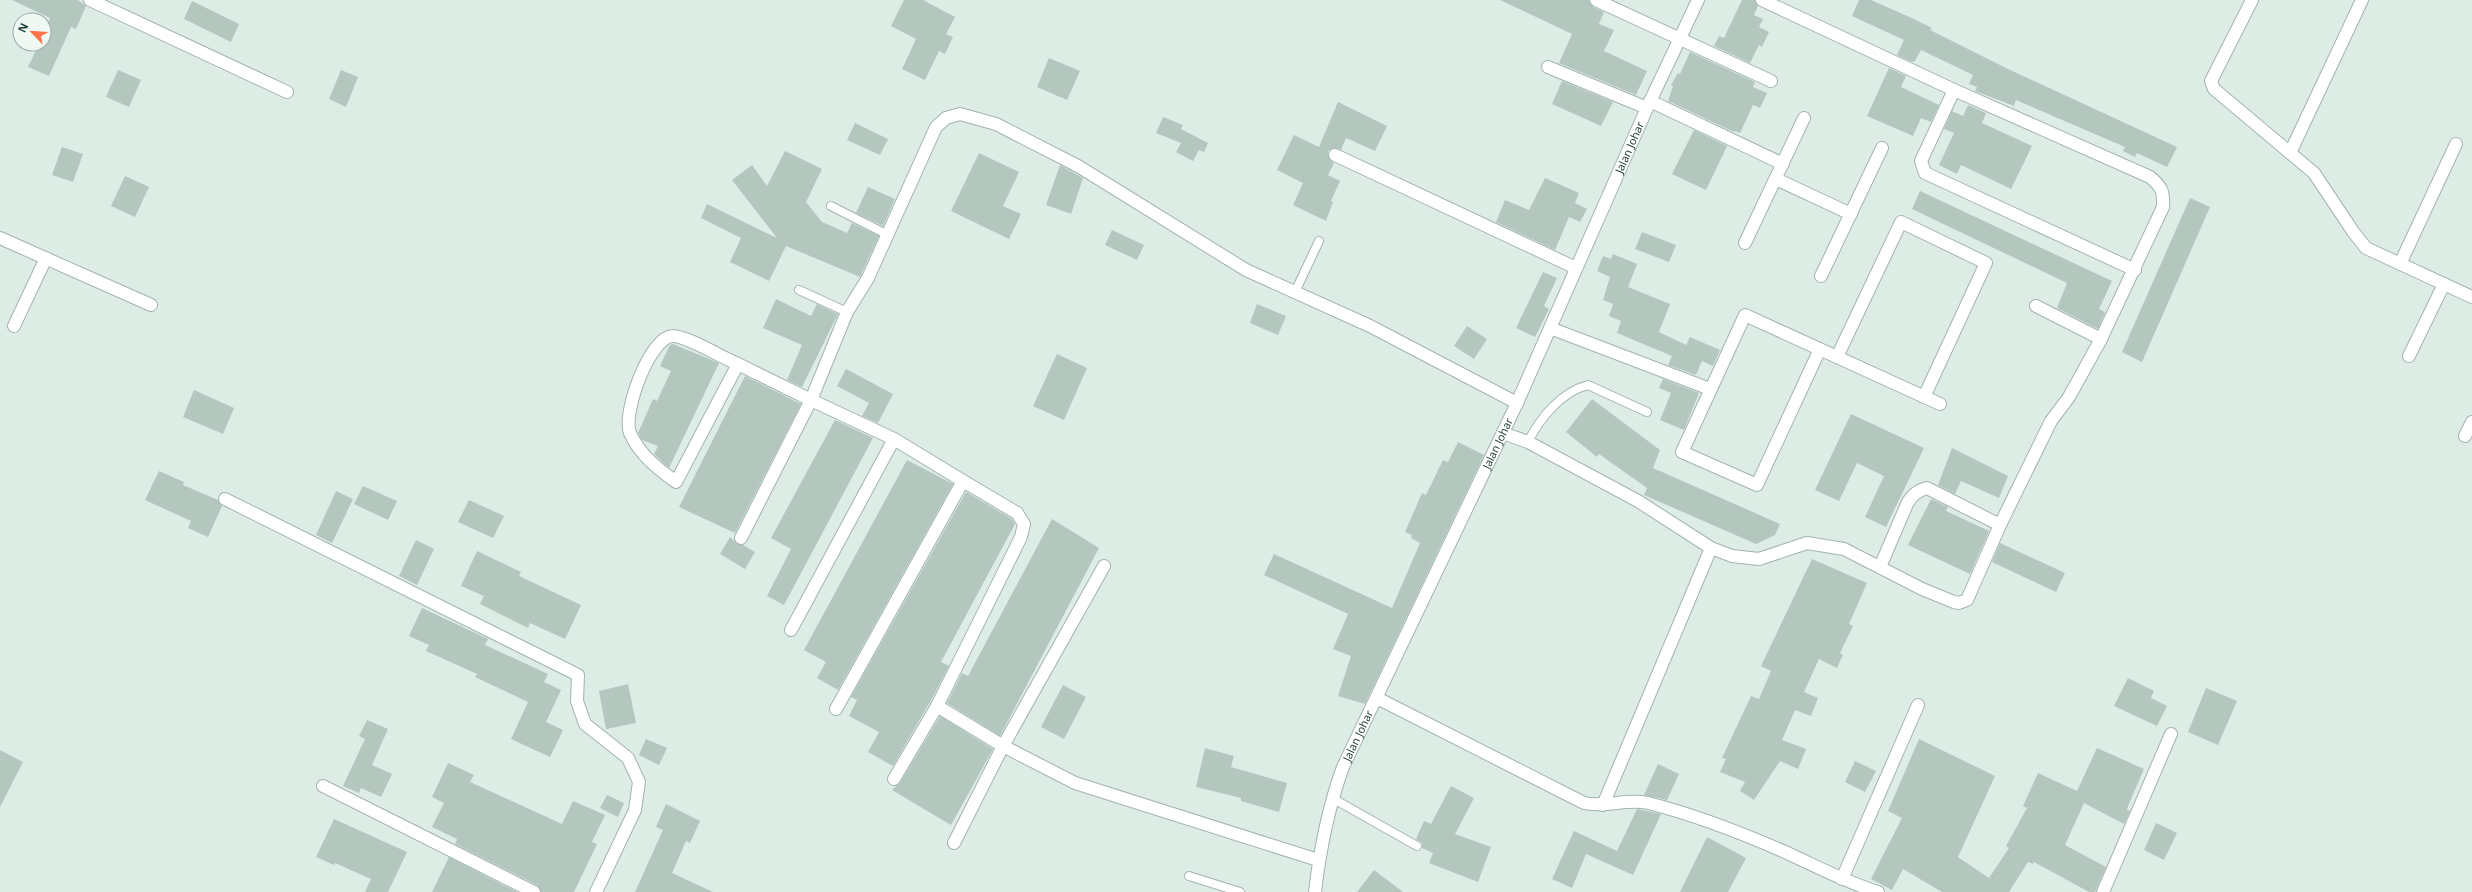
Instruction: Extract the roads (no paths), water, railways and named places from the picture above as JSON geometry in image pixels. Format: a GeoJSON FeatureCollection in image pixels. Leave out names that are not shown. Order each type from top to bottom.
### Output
{"type":"FeatureCollection","features":[{"type":"Feature","properties":{"kind":"street"},"geometry":{"type":"LineString","coordinates":[[90,0],[288,92]]}},
{"type":"Feature","properties":{"kind":"street"},"geometry":{"type":"LineString","coordinates":[[1596,0],[1771,81]]}},
{"type":"Feature","properties":{"kind":"street","name":"Jalan Johar"},"geometry":{"type":"LineString","coordinates":[[1315,892],[1318,860],[1332,798],[1343,767],[1517,403],[1649,105],[1698,0]]}},
{"type":"Feature","properties":{"kind":"street"},"geometry":{"type":"LineString","coordinates":[[1503,433],[1528,442],[1638,501],[1711,548],[1732,556],[1759,559],[1807,543],[1844,549],[1922,589],[1954,602],[1963,602],[1967,600],[2000,525],[2051,420],[2069,397],[2135,270],[2163,208],[2164,193],[2160,185],[2150,177],[1954,90],[1762,0]]}},
{"type":"Feature","properties":{"kind":"street"},"geometry":{"type":"LineString","coordinates":[[2252,0],[2211,81],[2214,89],[2314,174],[2366,248],[2472,297]]}},
{"type":"Feature","properties":{"kind":"street"},"geometry":{"type":"LineString","coordinates":[[2290,153],[2362,0]]}},
{"type":"Feature","properties":{"kind":"street"},"geometry":{"type":"LineString","coordinates":[[1548,67],[1649,105],[1783,164]]}},
{"type":"Feature","properties":{"kind":"street"},"geometry":{"type":"LineString","coordinates":[[1954,90],[1922,161],[1925,173],[2135,270]]}},
{"type":"Feature","properties":{"kind":"street"},"geometry":{"type":"LineString","coordinates":[[741,538],[811,400],[847,312],[868,278],[936,126],[946,118],[960,114],[996,124],[1078,166],[1246,270],[1370,326],[1517,403]]}},
{"type":"Feature","properties":{"kind":"street"},"geometry":{"type":"LineString","coordinates":[[1745,243],[1804,118]]}},
{"type":"Feature","properties":{"kind":"street"},"geometry":{"type":"LineString","coordinates":[[2400,264],[2456,144]]}},
{"type":"Feature","properties":{"kind":"street"},"geometry":{"type":"LineString","coordinates":[[1821,276],[1882,148]]}},
{"type":"Feature","properties":{"kind":"street"},"geometry":{"type":"LineString","coordinates":[[1334,155],[1576,268]]}},
{"type":"Feature","properties":{"kind":"street"},"geometry":{"type":"LineString","coordinates":[[1776,178],[1851,214]]}},
{"type":"Feature","properties":{"kind":"street"},"geometry":{"type":"LineString","coordinates":[[1837,357],[1901,222],[1986,262],[1924,397]]}},
{"type":"Feature","properties":{"kind":"street"},"geometry":{"type":"LineString","coordinates":[[0,238],[151,305]]}},
{"type":"Feature","properties":{"kind":"street"},"geometry":{"type":"LineString","coordinates":[[14,326],[46,258]]}},
{"type":"Feature","properties":{"kind":"street"},"geometry":{"type":"LineString","coordinates":[[2409,356],[2444,284]]}},
{"type":"Feature","properties":{"kind":"street"},"geometry":{"type":"LineString","coordinates":[[2036,306],[2101,338]]}},
{"type":"Feature","properties":{"kind":"street"},"geometry":{"type":"LineString","coordinates":[[1820,349],[1757,485],[1682,452],[1744,315],[1820,349],[1940,404]]}},
{"type":"Feature","properties":{"kind":"street"},"geometry":{"type":"LineString","coordinates":[[1550,328],[1710,389]]}},
{"type":"Feature","properties":{"kind":"street"},"geometry":{"type":"LineString","coordinates":[[738,364],[676,482],[656,468],[642,452],[630,433],[629,413],[633,394],[654,350],[661,340],[672,336],[687,340],[738,364],[811,400],[894,438],[1017,514],[1024,524],[1020,537],[937,706],[894,779]]}},
{"type":"Feature","properties":{"kind":"street"},"geometry":{"type":"LineString","coordinates":[[2465,436],[2472,422]]}},
{"type":"Feature","properties":{"kind":"street"},"geometry":{"type":"LineString","coordinates":[[790,630],[894,438]]}},
{"type":"Feature","properties":{"kind":"street"},"geometry":{"type":"LineString","coordinates":[[836,709],[963,481]]}},
{"type":"Feature","properties":{"kind":"street"},"geometry":{"type":"LineString","coordinates":[[1880,567],[1907,504],[1911,497],[1920,490],[1927,488],[2000,525]]}},
{"type":"Feature","properties":{"kind":"street"},"geometry":{"type":"LineString","coordinates":[[225,500],[578,675],[577,701],[585,724],[628,758],[639,782],[635,810],[599,891]]}},
{"type":"Feature","properties":{"kind":"street"},"geometry":{"type":"LineString","coordinates":[[1603,805],[1711,548]]}},
{"type":"Feature","properties":{"kind":"street"},"geometry":{"type":"LineString","coordinates":[[954,843],[1003,746],[1104,566]]}},
{"type":"Feature","properties":{"kind":"street"},"geometry":{"type":"LineString","coordinates":[[1376,698],[1584,803],[1603,805],[1641,802],[1679,812],[1785,852],[1842,879],[1878,892]]}},
{"type":"Feature","properties":{"kind":"street"},"geometry":{"type":"LineString","coordinates":[[1842,879],[1918,705]]}},
{"type":"Feature","properties":{"kind":"street"},"geometry":{"type":"LineString","coordinates":[[937,706],[1003,746],[1075,783],[1318,860]]}},
{"type":"Feature","properties":{"kind":"street"},"geometry":{"type":"LineString","coordinates":[[2103,892],[2171,734]]}},
{"type":"Feature","properties":{"kind":"street"},"geometry":{"type":"LineString","coordinates":[[324,786],[534,892]]}},
{"type":"Feature","properties":{"kind":"lane"},"geometry":{"type":"LineString","coordinates":[[831,206],[888,235]]}},
{"type":"Feature","properties":{"kind":"lane"},"geometry":{"type":"LineString","coordinates":[[1295,292],[1319,241]]}},
{"type":"Feature","properties":{"kind":"lane"},"geometry":{"type":"LineString","coordinates":[[799,290],[847,312]]}},
{"type":"Feature","properties":{"kind":"lane"},"geometry":{"type":"LineString","coordinates":[[1528,442],[1534,431],[1566,394],[1588,385],[1647,412]]}},
{"type":"Feature","properties":{"kind":"lane"},"geometry":{"type":"LineString","coordinates":[[1332,798],[1417,846]]}},
{"type":"Feature","properties":{"kind":"lane"},"geometry":{"type":"LineString","coordinates":[[1189,876],[1240,892]]}}]}
